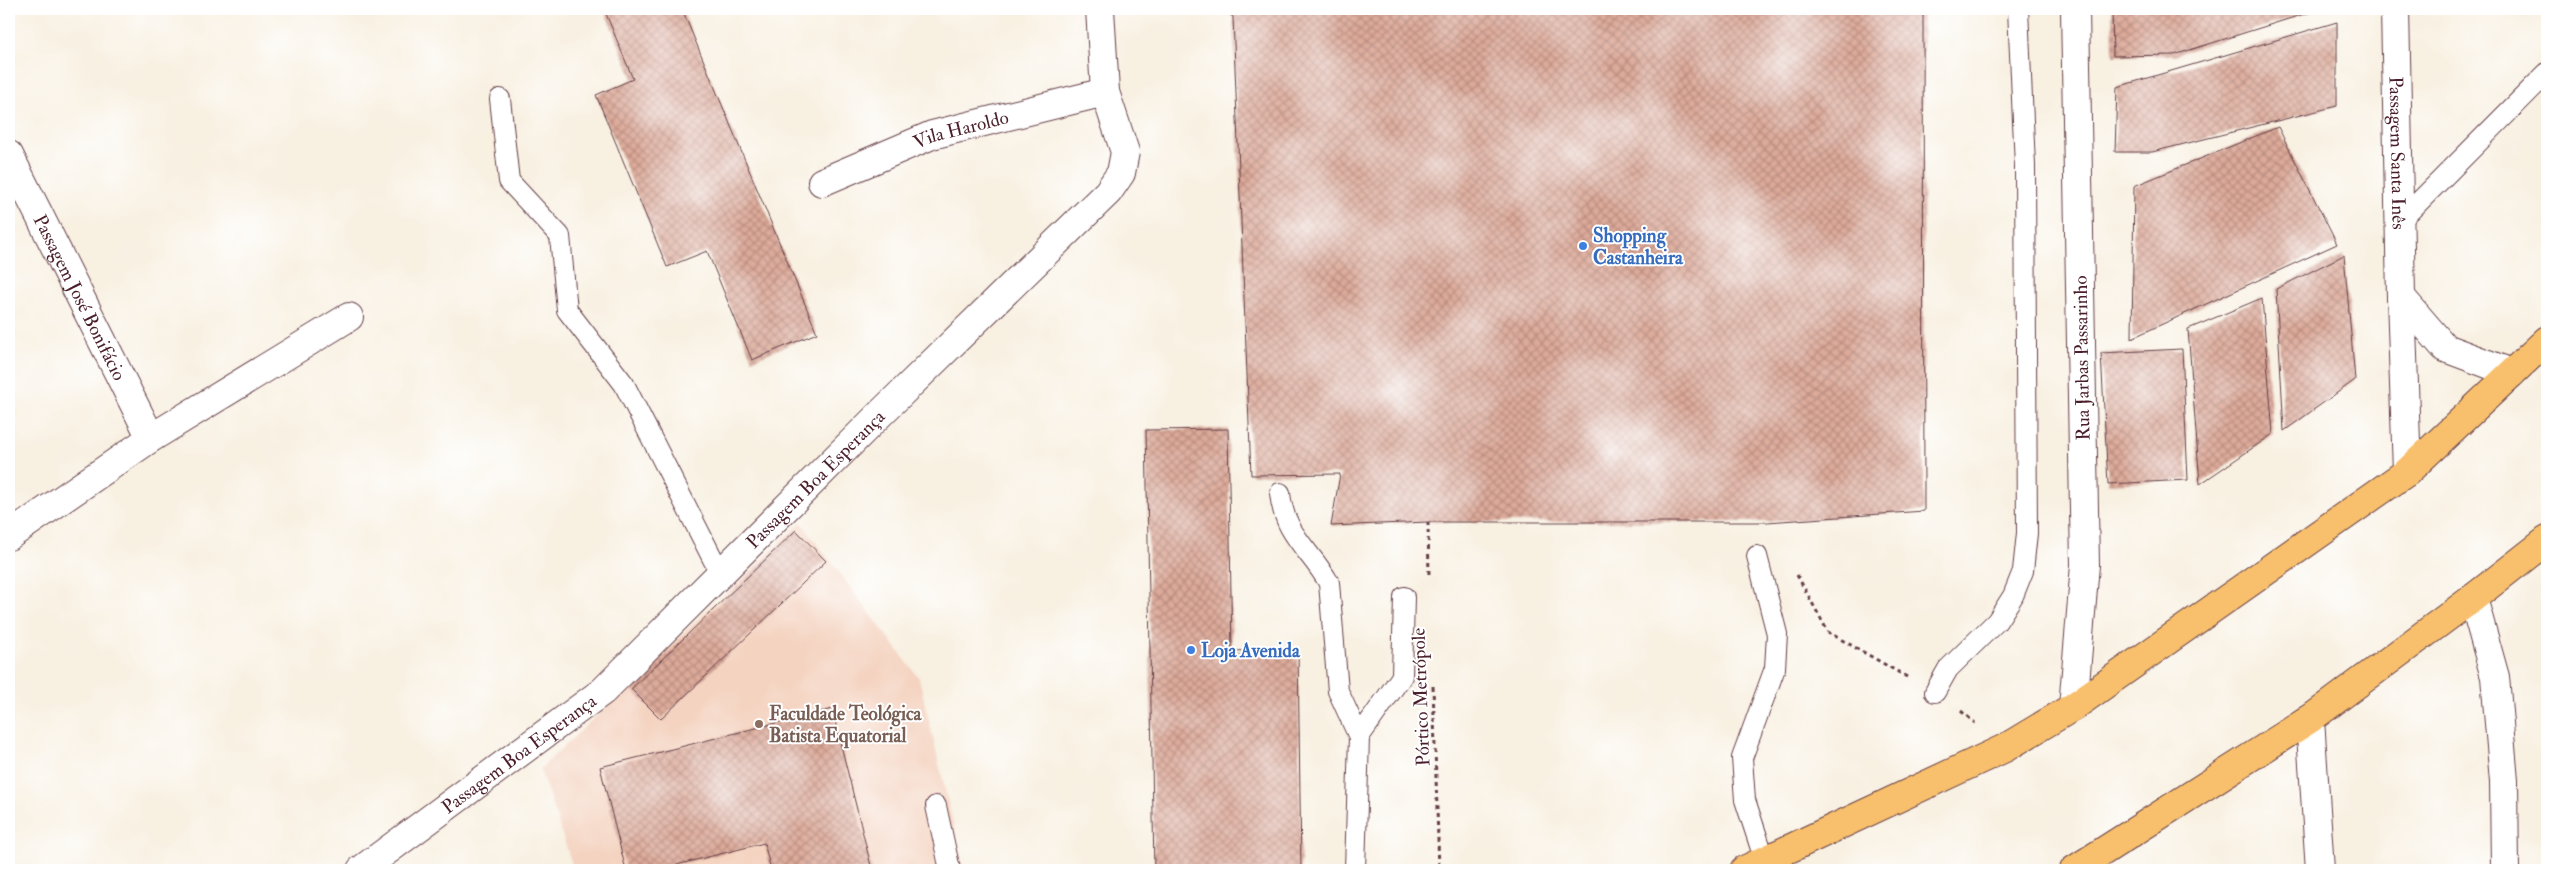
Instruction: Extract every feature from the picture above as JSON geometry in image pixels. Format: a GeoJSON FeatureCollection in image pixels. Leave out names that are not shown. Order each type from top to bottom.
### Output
{"type":"FeatureCollection","features":[{"type":"Feature","properties":{"kind":"highway"},"geometry":{"type":"LineString","coordinates":[[1754,866],[2005,748],[2073,707],[2407,472],[2547,340]]}},
{"type":"Feature","properties":{"kind":"highway"},"geometry":{"type":"LineString","coordinates":[[2074,870],[2310,719],[2473,598],[2547,540]]}},
{"type":"Feature","properties":{"kind":"street","name":"Passagem Boa Esperança"},"geometry":{"type":"LineString","coordinates":[[361,870],[603,691],[720,573],[1108,192],[1121,173],[1125,152],[1105,92],[1100,9]]}},
{"type":"Feature","properties":{"kind":"street","name":"Rua Jarbas Passarinho"},"geometry":{"type":"LineString","coordinates":[[2073,707],[2085,565],[2075,9]]}},
{"type":"Feature","properties":{"kind":"street","name":"Passagem Santa Inês"},"geometry":{"type":"LineString","coordinates":[[2395,9],[2400,297],[2407,472]]}},
{"type":"Feature","properties":{"kind":"street","name":"Vila Haroldo"},"geometry":{"type":"LineString","coordinates":[[822,182],[932,136],[1105,92]]}},
{"type":"Feature","properties":{"kind":"street","name":"Passagem José Bonifácio"},"geometry":{"type":"LineString","coordinates":[[9,155],[151,438]]}},
{"type":"Feature","properties":{"kind":"street"},"geometry":{"type":"LineString","coordinates":[[2400,297],[2445,348],[2512,373]]}},
{"type":"Feature","properties":{"kind":"street"},"geometry":{"type":"LineString","coordinates":[[9,536],[151,438],[349,317]]}},
{"type":"Feature","properties":{"kind":"street"},"geometry":{"type":"LineString","coordinates":[[2473,598],[2495,677],[2504,781],[2505,870]]}},
{"type":"Feature","properties":{"kind":"street"},"geometry":{"type":"LineString","coordinates":[[2310,719],[2320,870]]}},
{"type":"Feature","properties":{"kind":"lane"},"geometry":{"type":"LineString","coordinates":[[1935,692],[1948,669],[1997,621],[2013,596],[2023,571],[2027,533],[2025,166],[2018,9]]}},
{"type":"Feature","properties":{"kind":"lane"},"geometry":{"type":"LineString","coordinates":[[2400,220],[2547,73]]}},
{"type":"Feature","properties":{"kind":"lane"},"geometry":{"type":"LineString","coordinates":[[500,99],[508,181],[560,236],[567,310],[624,384],[720,573]]}},
{"type":"Feature","properties":{"kind":"lane"},"geometry":{"type":"LineString","coordinates":[[1280,493],[1282,510],[1287,525],[1320,567],[1329,583],[1338,691],[1359,738],[1355,870]]}},
{"type":"Feature","properties":{"kind":"lane"},"geometry":{"type":"LineString","coordinates":[[1754,866],[1745,800],[1742,758],[1775,668],[1777,634],[1757,556]]}},
{"type":"Feature","properties":{"kind":"lane"},"geometry":{"type":"LineString","coordinates":[[1359,738],[1402,676],[1404,597]]}},
{"type":"Feature","properties":{"kind":"lane"},"geometry":{"type":"LineString","coordinates":[[936,806],[950,870]]}},
{"type":"Feature","properties":{"kind":"path"},"geometry":{"type":"LineString","coordinates":[[1428,522],[1430,582]]}},
{"type":"Feature","properties":{"kind":"path"},"geometry":{"type":"LineString","coordinates":[[1795,573],[1828,632],[1935,692],[2005,748]]}},
{"type":"Feature","properties":{"kind":"path","name":"Pórtico Metrópole"},"geometry":{"type":"LineString","coordinates":[[1433,681],[1439,870]]}},
{"type":"Feature","properties":{"kind":"shaded area","name":"Faculdade Teológica Batista Equatorial"},"geometry":{"type":"Polygon","coordinates":[[[801,522],[919,678],[964,870],[574,870],[540,769],[801,522]]]}},
{"type":"Feature","properties":{"kind":"building"},"geometry":{"type":"Polygon","coordinates":[[[604,9],[682,9],[817,333],[752,360],[707,251],[667,267],[596,95],[633,79],[604,9]]]}},
{"type":"Feature","properties":{"kind":"building","name":"Shopping Castanheira"},"geometry":{"type":"Polygon","coordinates":[[[1223,9],[1923,9],[1924,511],[1767,522],[1428,522],[1331,526],[1340,474],[1251,475],[1233,17],[1223,9]]]}},
{"type":"Feature","properties":{"kind":"building"},"geometry":{"type":"Polygon","coordinates":[[[2112,9],[2320,9],[2174,55],[2113,56],[2112,9]]]}},
{"type":"Feature","properties":{"kind":"building"},"geometry":{"type":"Polygon","coordinates":[[[2337,22],[2337,106],[2152,152],[2115,152],[2117,87],[2337,22]]]}},
{"type":"Feature","properties":{"kind":"building"},"geometry":{"type":"Polygon","coordinates":[[[2278,127],[2337,244],[2132,338],[2134,186],[2278,127]]]}},
{"type":"Feature","properties":{"kind":"building"},"geometry":{"type":"Polygon","coordinates":[[[2344,255],[2355,380],[2284,431],[2276,289],[2344,255]]]}},
{"type":"Feature","properties":{"kind":"building"},"geometry":{"type":"Polygon","coordinates":[[[2262,298],[2273,434],[2200,484],[2188,329],[2262,298]]]}},
{"type":"Feature","properties":{"kind":"building"},"geometry":{"type":"Polygon","coordinates":[[[2182,349],[2188,480],[2108,484],[2101,353],[2182,349]]]}},
{"type":"Feature","properties":{"kind":"building","name":"Loja Avenida"},"geometry":{"type":"Polygon","coordinates":[[[1228,429],[1232,651],[1298,649],[1301,870],[1154,870],[1146,430],[1228,429]]]}},
{"type":"Feature","properties":{"kind":"building"},"geometry":{"type":"Polygon","coordinates":[[[796,530],[826,561],[661,719],[631,689],[796,530]]]}},
{"type":"Feature","properties":{"kind":"building"},"geometry":{"type":"Polygon","coordinates":[[[832,709],[872,870],[771,870],[764,843],[656,870],[626,870],[600,767],[832,709]]]}},
{"type":"Feature","properties":{"kind":"place","name":"Shopping Castanheira"},"geometry":{"type":"Point","coordinates":[1583,246]}},
{"type":"Feature","properties":{"kind":"place","name":"Loja Avenida"},"geometry":{"type":"Point","coordinates":[1191,650]}},
{"type":"Feature","properties":{"kind":"place","name":"Faculdade Teológica Batista Equatorial"},"geometry":{"type":"Point","coordinates":[759,724]}}]}
